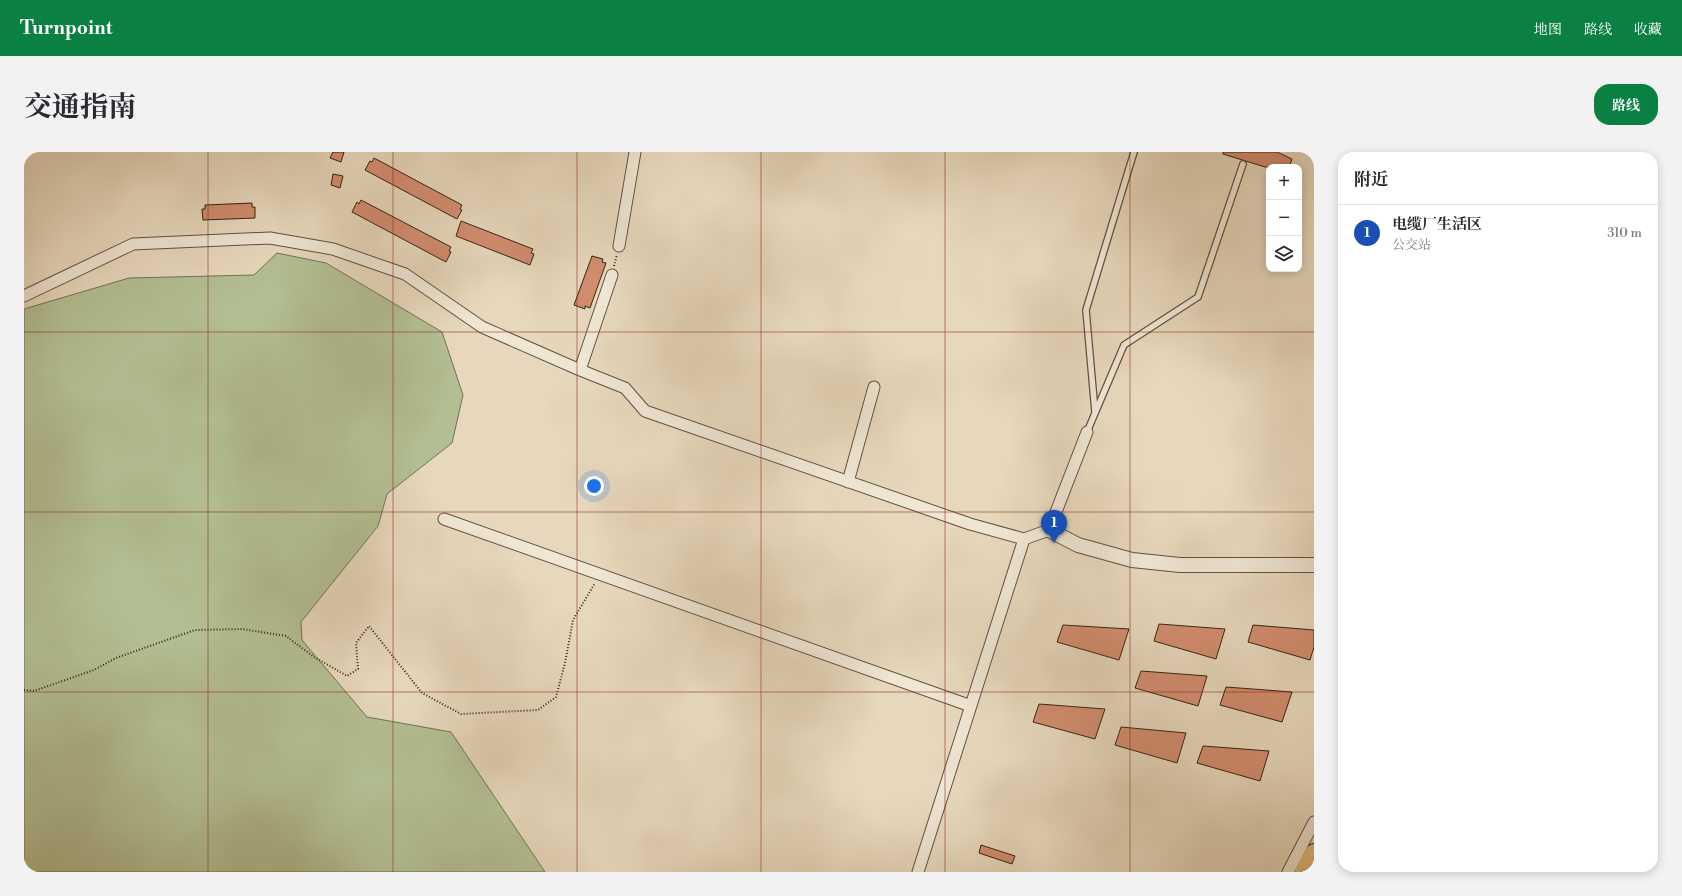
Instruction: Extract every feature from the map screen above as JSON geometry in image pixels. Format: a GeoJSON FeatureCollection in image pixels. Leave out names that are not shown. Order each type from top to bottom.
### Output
{"type":"FeatureCollection","features":[{"type":"Feature","properties":{"kind":"main road"},"geometry":{"type":"LineString","coordinates":[[1304,872],[1314,853]]}},
{"type":"Feature","properties":{"kind":"street"},"geometry":{"type":"LineString","coordinates":[[619,246],[635,152]]}},
{"type":"Feature","properties":{"kind":"street"},"geometry":{"type":"LineString","coordinates":[[24,296],[132,244],[270,238],[333,248],[405,274],[482,327],[580,370],[626,388],[645,411],[970,524],[1024,539],[1049,530],[1078,546],[1132,560],[1180,566],[1314,565]]}},
{"type":"Feature","properties":{"kind":"street"},"geometry":{"type":"LineString","coordinates":[[580,370],[612,275]]}},
{"type":"Feature","properties":{"kind":"street"},"geometry":{"type":"LineString","coordinates":[[848,482],[874,387]]}},
{"type":"Feature","properties":{"kind":"street"},"geometry":{"type":"LineString","coordinates":[[1049,530],[1087,432]]}},
{"type":"Feature","properties":{"kind":"street"},"geometry":{"type":"LineString","coordinates":[[444,519],[971,706]]}},
{"type":"Feature","properties":{"kind":"street"},"geometry":{"type":"LineString","coordinates":[[918,872],[1024,539]]}},
{"type":"Feature","properties":{"kind":"street"},"geometry":{"type":"LineString","coordinates":[[1288,872],[1314,822]]}},
{"type":"Feature","properties":{"kind":"lane"},"geometry":{"type":"LineString","coordinates":[[1095,414],[1086,310],[1134,152]]}},
{"type":"Feature","properties":{"kind":"lane"},"geometry":{"type":"LineString","coordinates":[[1087,432],[1124,345],[1198,296],[1243,164]]}},
{"type":"Feature","properties":{"kind":"path"},"geometry":{"type":"LineString","coordinates":[[612,275],[619,246]]}},
{"type":"Feature","properties":{"kind":"path"},"geometry":{"type":"LineString","coordinates":[[24,690],[34,691],[94,670],[116,658],[196,630],[242,629],[286,636],[314,657],[347,676],[358,669],[356,643],[369,626],[422,693],[461,714],[538,710],[556,696],[565,664],[573,620],[600,574]]}},
{"type":"Feature","properties":{"kind":"green space"},"geometry":{"type":"Polygon","coordinates":[[[277,253],[326,263],[442,332],[463,395],[452,443],[387,494],[378,526],[301,622],[302,640],[367,717],[451,732],[545,872],[24,872],[24,309],[129,278],[254,275],[277,253]]]}},
{"type":"Feature","properties":{"kind":"building"},"geometry":{"type":"Polygon","coordinates":[[[333,152],[344,152],[341,162],[330,158],[333,152]]]}},
{"type":"Feature","properties":{"kind":"building"},"geometry":{"type":"Polygon","coordinates":[[[1223,152],[1277,152],[1292,159],[1290,164],[1266,164],[1265,167],[1223,154],[1223,152]]]}},
{"type":"Feature","properties":{"kind":"building"},"geometry":{"type":"Polygon","coordinates":[[[374,158],[462,205],[460,209],[462,210],[457,219],[365,170],[370,161],[372,162],[374,158]]]}},
{"type":"Feature","properties":{"kind":"building"},"geometry":{"type":"Polygon","coordinates":[[[333,174],[343,176],[340,188],[331,185],[333,174]]]}},
{"type":"Feature","properties":{"kind":"building"},"geometry":{"type":"Polygon","coordinates":[[[361,200],[451,247],[449,251],[451,252],[446,262],[352,212],[357,202],[359,204],[361,200]]]}},
{"type":"Feature","properties":{"kind":"building"},"geometry":{"type":"Polygon","coordinates":[[[252,203],[252,207],[255,207],[255,218],[203,220],[202,209],[205,209],[205,205],[252,203]]]}},
{"type":"Feature","properties":{"kind":"building"},"geometry":{"type":"Polygon","coordinates":[[[461,221],[533,249],[531,253],[534,254],[530,265],[456,236],[461,221]]]}},
{"type":"Feature","properties":{"kind":"building"},"geometry":{"type":"Polygon","coordinates":[[[592,256],[603,259],[602,262],[606,263],[590,308],[585,306],[585,309],[574,305],[592,256]]]}},
{"type":"Feature","properties":{"kind":"building"},"geometry":{"type":"Polygon","coordinates":[[[1159,624],[1225,629],[1216,659],[1154,641],[1159,624]]]}},
{"type":"Feature","properties":{"kind":"building"},"geometry":{"type":"Polygon","coordinates":[[[1063,625],[1129,629],[1119,660],[1057,642],[1063,625]]]}},
{"type":"Feature","properties":{"kind":"building"},"geometry":{"type":"Polygon","coordinates":[[[1253,625],[1314,630],[1314,647],[1310,660],[1248,642],[1253,625]]]}},
{"type":"Feature","properties":{"kind":"building"},"geometry":{"type":"Polygon","coordinates":[[[1141,671],[1207,676],[1198,706],[1135,688],[1141,671]]]}},
{"type":"Feature","properties":{"kind":"building"},"geometry":{"type":"Polygon","coordinates":[[[1226,687],[1292,692],[1282,722],[1220,705],[1226,687]]]}},
{"type":"Feature","properties":{"kind":"building"},"geometry":{"type":"Polygon","coordinates":[[[1039,704],[1105,709],[1095,739],[1033,722],[1039,704]]]}},
{"type":"Feature","properties":{"kind":"building"},"geometry":{"type":"Polygon","coordinates":[[[1121,727],[1186,733],[1177,763],[1115,745],[1121,727]]]}},
{"type":"Feature","properties":{"kind":"building"},"geometry":{"type":"Polygon","coordinates":[[[1203,746],[1269,751],[1260,781],[1197,763],[1203,746]]]}},
{"type":"Feature","properties":{"kind":"building"},"geometry":{"type":"Polygon","coordinates":[[[981,845],[1015,856],[1012,864],[979,853],[981,845]]]}},
{"type":"Feature","properties":{"kind":"place","name":"电缆厂生活区"},"geometry":{"type":"Point","coordinates":[1054,543]}}]}
